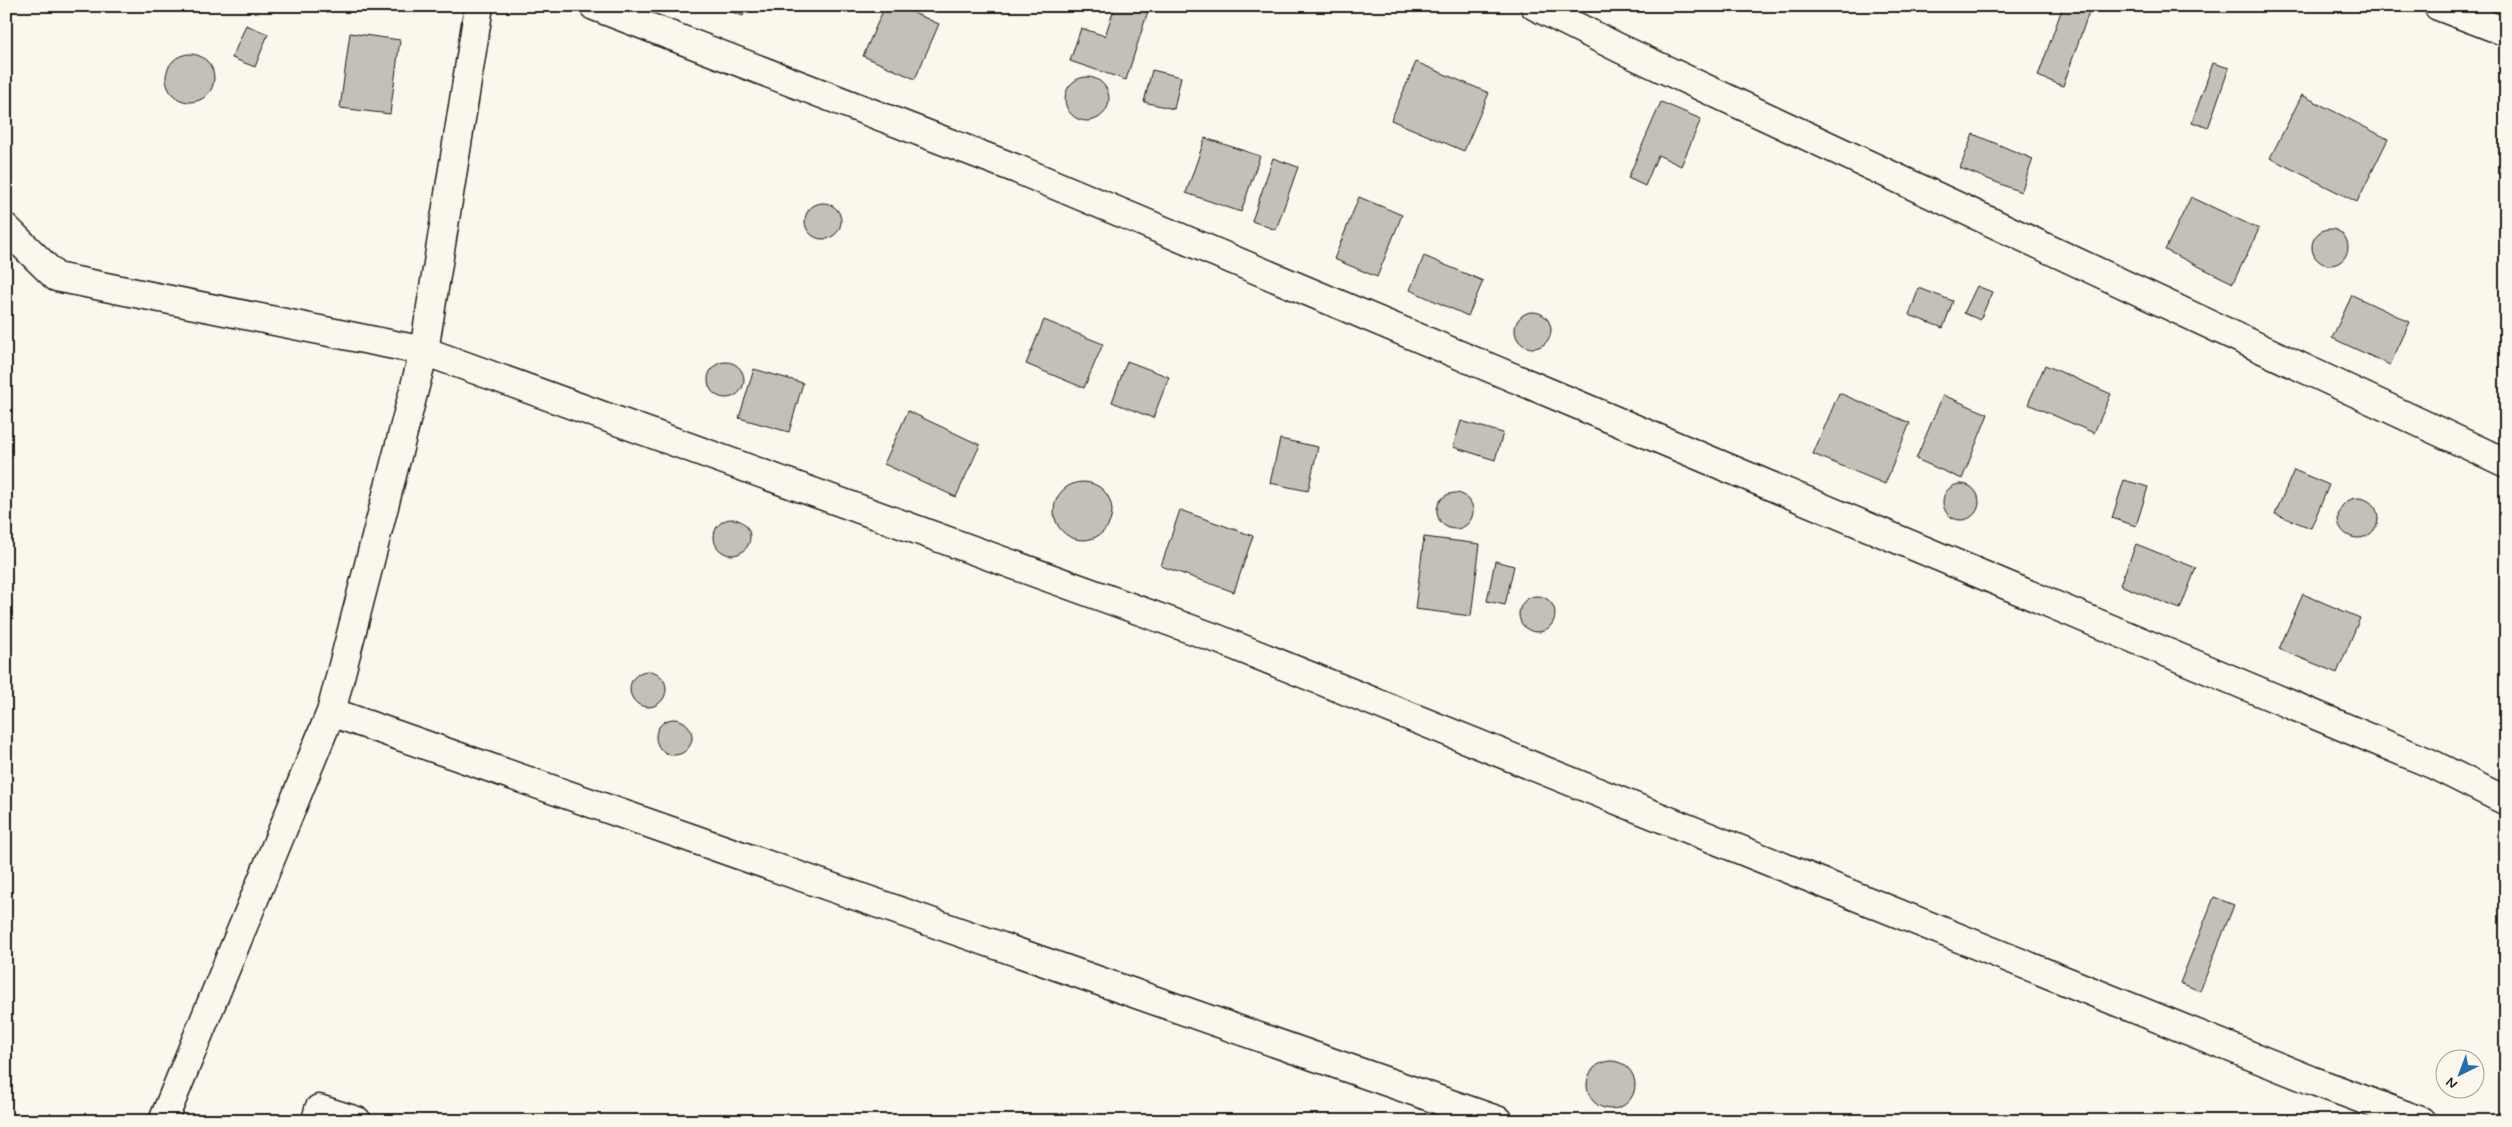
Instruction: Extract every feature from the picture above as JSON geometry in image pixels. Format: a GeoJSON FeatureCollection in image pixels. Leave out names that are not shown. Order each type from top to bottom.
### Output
{"type":"FeatureCollection","features":[{"type":"Feature","properties":{"kind":"street"},"geometry":{"type":"LineString","coordinates":[[163,1121],[331,712],[424,351],[479,6]]}},
{"type":"Feature","properties":{"kind":"street"},"geometry":{"type":"LineString","coordinates":[[594,6],[1017,169],[2432,764],[2506,801]]}},
{"type":"Feature","properties":{"kind":"street"},"geometry":{"type":"LineString","coordinates":[[1535,6],[1619,48],[2506,463]]}},
{"type":"Feature","properties":{"kind":"street"},"geometry":{"type":"LineString","coordinates":[[2438,6],[2506,32]]}},
{"type":"Feature","properties":{"kind":"street"},"geometry":{"type":"LineString","coordinates":[[6,228],[56,277],[424,351],[1218,639],[2302,1076],[2421,1121]]}},
{"type":"Feature","properties":{"kind":"street"},"geometry":{"type":"LineString","coordinates":[[331,712],[1499,1121]]}},
{"type":"Feature","properties":{"kind":"street"},"geometry":{"type":"LineString","coordinates":[[316,1121],[320,1109],[357,1121]]}},
{"type":"Feature","properties":{"kind":"building"},"geometry":{"type":"Polygon","coordinates":[[[716,6],[746,6],[743,16],[716,6]]]}},
{"type":"Feature","properties":{"kind":"building"},"geometry":{"type":"Polygon","coordinates":[[[885,6],[898,6],[939,24],[915,79],[863,56],[885,6]]]}},
{"type":"Feature","properties":{"kind":"building"},"geometry":{"type":"Polygon","coordinates":[[[1115,6],[1134,6],[1148,11],[1126,80],[1070,61],[1081,28],[1105,36],[1115,6]]]}},
{"type":"Feature","properties":{"kind":"building"},"geometry":{"type":"Polygon","coordinates":[[[2063,6],[2091,6],[2063,86],[2038,76],[2063,6]]]}},
{"type":"Feature","properties":{"kind":"building"},"geometry":{"type":"Polygon","coordinates":[[[246,25],[268,34],[255,67],[232,58],[246,25]]]}},
{"type":"Feature","properties":{"kind":"building"},"geometry":{"type":"Polygon","coordinates":[[[350,33],[400,40],[390,114],[340,108],[350,33]]]}},
{"type":"Feature","properties":{"kind":"building"},"geometry":{"type":"Polygon","coordinates":[[[190,54],[199,56],[207,61],[212,69],[214,78],[212,87],[207,95],[199,100],[190,102],[181,100],[173,95],[168,87],[166,78],[168,69],[173,61],[181,56],[190,54]]]}},
{"type":"Feature","properties":{"kind":"building"},"geometry":{"type":"Polygon","coordinates":[[[1416,62],[1489,93],[1464,151],[1391,120],[1416,62]]]}},
{"type":"Feature","properties":{"kind":"building"},"geometry":{"type":"Polygon","coordinates":[[[2213,63],[2229,68],[2208,128],[2192,122],[2213,63]]]}},
{"type":"Feature","properties":{"kind":"building"},"geometry":{"type":"Polygon","coordinates":[[[1152,70],[1181,77],[1174,109],[1144,102],[1152,70]]]}},
{"type":"Feature","properties":{"kind":"building"},"geometry":{"type":"Polygon","coordinates":[[[1091,77],[1103,83],[1108,90],[1108,108],[1103,115],[1096,120],[1083,121],[1075,118],[1068,111],[1065,95],[1068,87],[1075,80],[1091,77]]]}},
{"type":"Feature","properties":{"kind":"building"},"geometry":{"type":"Polygon","coordinates":[[[2302,95],[2388,139],[2357,202],[2270,158],[2302,95]]]}},
{"type":"Feature","properties":{"kind":"building"},"geometry":{"type":"Polygon","coordinates":[[[1661,102],[1701,119],[1681,166],[1658,155],[1645,186],[1628,178],[1661,102]]]}},
{"type":"Feature","properties":{"kind":"building"},"geometry":{"type":"Polygon","coordinates":[[[1973,134],[2033,159],[2021,192],[1960,168],[1973,134]]]}},
{"type":"Feature","properties":{"kind":"building"},"geometry":{"type":"Polygon","coordinates":[[[1205,138],[1260,156],[1241,212],[1186,193],[1205,138]]]}},
{"type":"Feature","properties":{"kind":"building"},"geometry":{"type":"Polygon","coordinates":[[[1273,158],[1298,167],[1276,230],[1252,221],[1273,158]]]}},
{"type":"Feature","properties":{"kind":"building"},"geometry":{"type":"Polygon","coordinates":[[[1359,197],[1402,215],[1377,277],[1334,259],[1359,197]]]}},
{"type":"Feature","properties":{"kind":"building"},"geometry":{"type":"Polygon","coordinates":[[[2191,197],[2259,229],[2233,283],[2165,250],[2191,197]]]}},
{"type":"Feature","properties":{"kind":"building"},"geometry":{"type":"Polygon","coordinates":[[[823,203],[830,204],[836,208],[840,214],[840,228],[836,234],[830,238],[823,239],[816,238],[810,234],[806,228],[805,221],[806,214],[810,208],[816,204],[823,203]]]}},
{"type":"Feature","properties":{"kind":"building"},"geometry":{"type":"Polygon","coordinates":[[[2330,229],[2337,230],[2343,234],[2347,240],[2347,254],[2343,260],[2337,264],[2330,265],[2323,264],[2317,260],[2313,254],[2312,247],[2313,240],[2317,234],[2323,230],[2330,229]]]}},
{"type":"Feature","properties":{"kind":"building"},"geometry":{"type":"Polygon","coordinates":[[[1424,256],[1483,281],[1468,316],[1410,290],[1424,256]]]}},
{"type":"Feature","properties":{"kind":"building"},"geometry":{"type":"Polygon","coordinates":[[[1977,286],[1992,292],[1980,320],[1964,313],[1977,286]]]}},
{"type":"Feature","properties":{"kind":"building"},"geometry":{"type":"Polygon","coordinates":[[[1919,288],[1953,301],[1943,328],[1909,315],[1919,288]]]}},
{"type":"Feature","properties":{"kind":"building"},"geometry":{"type":"Polygon","coordinates":[[[2352,295],[2410,322],[2390,365],[2332,338],[2352,295]]]}},
{"type":"Feature","properties":{"kind":"building"},"geometry":{"type":"Polygon","coordinates":[[[1533,312],[1540,313],[1546,317],[1550,323],[1550,337],[1546,343],[1540,347],[1533,348],[1526,347],[1520,343],[1516,337],[1515,330],[1516,323],[1520,317],[1526,313],[1533,312]]]}},
{"type":"Feature","properties":{"kind":"building"},"geometry":{"type":"Polygon","coordinates":[[[1044,320],[1103,344],[1084,388],[1026,364],[1044,320]]]}},
{"type":"Feature","properties":{"kind":"building"},"geometry":{"type":"Polygon","coordinates":[[[1127,361],[1169,377],[1153,418],[1112,402],[1127,361]]]}},
{"type":"Feature","properties":{"kind":"building"},"geometry":{"type":"Polygon","coordinates":[[[726,362],[733,363],[739,367],[743,373],[743,387],[739,393],[733,397],[726,398],[719,397],[713,393],[709,387],[708,380],[709,373],[713,367],[719,363],[726,362]]]}},
{"type":"Feature","properties":{"kind":"building"},"geometry":{"type":"Polygon","coordinates":[[[2045,365],[2111,394],[2094,433],[2028,404],[2045,365]]]}},
{"type":"Feature","properties":{"kind":"building"},"geometry":{"type":"Polygon","coordinates":[[[754,369],[803,383],[789,432],[739,418],[754,369]]]}},
{"type":"Feature","properties":{"kind":"building"},"geometry":{"type":"Polygon","coordinates":[[[1839,393],[1910,423],[1885,484],[1813,454],[1839,393]]]}},
{"type":"Feature","properties":{"kind":"building"},"geometry":{"type":"Polygon","coordinates":[[[1943,395],[1988,414],[1962,479],[1916,459],[1943,395]]]}},
{"type":"Feature","properties":{"kind":"building"},"geometry":{"type":"Polygon","coordinates":[[[908,411],[980,445],[956,497],[884,464],[908,411]]]}},
{"type":"Feature","properties":{"kind":"building"},"geometry":{"type":"Polygon","coordinates":[[[1461,421],[1503,433],[1495,460],[1453,447],[1461,421]]]}},
{"type":"Feature","properties":{"kind":"building"},"geometry":{"type":"Polygon","coordinates":[[[1280,439],[1318,447],[1308,491],[1270,483],[1280,439]]]}},
{"type":"Feature","properties":{"kind":"building"},"geometry":{"type":"Polygon","coordinates":[[[2294,470],[2329,485],[2311,528],[2275,514],[2294,470]]]}},
{"type":"Feature","properties":{"kind":"building"},"geometry":{"type":"Polygon","coordinates":[[[2124,480],[2148,487],[2136,526],[2112,518],[2124,480]]]}},
{"type":"Feature","properties":{"kind":"building"},"geometry":{"type":"Polygon","coordinates":[[[1083,482],[1094,484],[1107,495],[1112,511],[1110,522],[1099,535],[1083,540],[1072,538],[1059,527],[1054,511],[1056,500],[1067,487],[1083,482]]]}},
{"type":"Feature","properties":{"kind":"building"},"geometry":{"type":"Polygon","coordinates":[[[1961,484],[1974,489],[1979,502],[1974,515],[1961,520],[1948,515],[1943,502],[1948,489],[1961,484]]]}},
{"type":"Feature","properties":{"kind":"building"},"geometry":{"type":"Polygon","coordinates":[[[1455,493],[1462,494],[1468,498],[1472,504],[1472,518],[1468,524],[1462,528],[1455,529],[1448,528],[1442,524],[1438,518],[1437,511],[1438,504],[1442,498],[1448,494],[1455,493]]]}},
{"type":"Feature","properties":{"kind":"building"},"geometry":{"type":"Polygon","coordinates":[[[2362,498],[2369,501],[2375,507],[2378,518],[2377,526],[2369,535],[2362,538],[2354,538],[2347,535],[2339,526],[2338,514],[2341,507],[2350,499],[2362,498]]]}},
{"type":"Feature","properties":{"kind":"building"},"geometry":{"type":"Polygon","coordinates":[[[1180,510],[1253,536],[1234,592],[1161,566],[1180,510]]]}},
{"type":"Feature","properties":{"kind":"building"},"geometry":{"type":"Polygon","coordinates":[[[732,519],[739,520],[745,524],[749,530],[749,544],[745,550],[739,554],[732,555],[725,554],[719,550],[715,544],[714,537],[715,530],[719,524],[725,520],[732,519]]]}},
{"type":"Feature","properties":{"kind":"building"},"geometry":{"type":"Polygon","coordinates":[[[1424,537],[1480,544],[1471,616],[1415,609],[1424,537]]]}},
{"type":"Feature","properties":{"kind":"building"},"geometry":{"type":"Polygon","coordinates":[[[2136,544],[2196,568],[2180,609],[2120,585],[2136,544]]]}},
{"type":"Feature","properties":{"kind":"building"},"geometry":{"type":"Polygon","coordinates":[[[1495,561],[1514,566],[1505,605],[1487,601],[1495,561]]]}},
{"type":"Feature","properties":{"kind":"building"},"geometry":{"type":"Polygon","coordinates":[[[2303,594],[2360,618],[2337,673],[2279,649],[2303,594]]]}},
{"type":"Feature","properties":{"kind":"building"},"geometry":{"type":"Polygon","coordinates":[[[1537,596],[1544,597],[1550,601],[1554,607],[1554,621],[1550,627],[1544,631],[1537,632],[1530,631],[1524,627],[1520,621],[1519,614],[1520,607],[1524,601],[1530,597],[1537,596]]]}},
{"type":"Feature","properties":{"kind":"building"},"geometry":{"type":"Polygon","coordinates":[[[648,671],[655,672],[661,676],[665,682],[665,696],[661,702],[655,706],[648,707],[641,706],[635,702],[631,696],[630,689],[631,682],[635,676],[641,672],[648,671]]]}},
{"type":"Feature","properties":{"kind":"building"},"geometry":{"type":"Polygon","coordinates":[[[674,719],[681,720],[687,724],[691,730],[691,744],[687,750],[681,754],[674,755],[667,754],[661,750],[657,744],[656,737],[657,730],[661,724],[667,720],[674,719]]]}},
{"type":"Feature","properties":{"kind":"building"},"geometry":{"type":"Polygon","coordinates":[[[2214,897],[2234,905],[2200,991],[2180,983],[2214,897]]]}},
{"type":"Feature","properties":{"kind":"building"},"geometry":{"type":"Polygon","coordinates":[[[1606,1061],[1616,1061],[1625,1065],[1631,1071],[1634,1076],[1634,1094],[1625,1105],[1616,1109],[1606,1109],[1597,1105],[1591,1099],[1587,1090],[1587,1080],[1591,1071],[1597,1065],[1606,1061]]]}}]}
